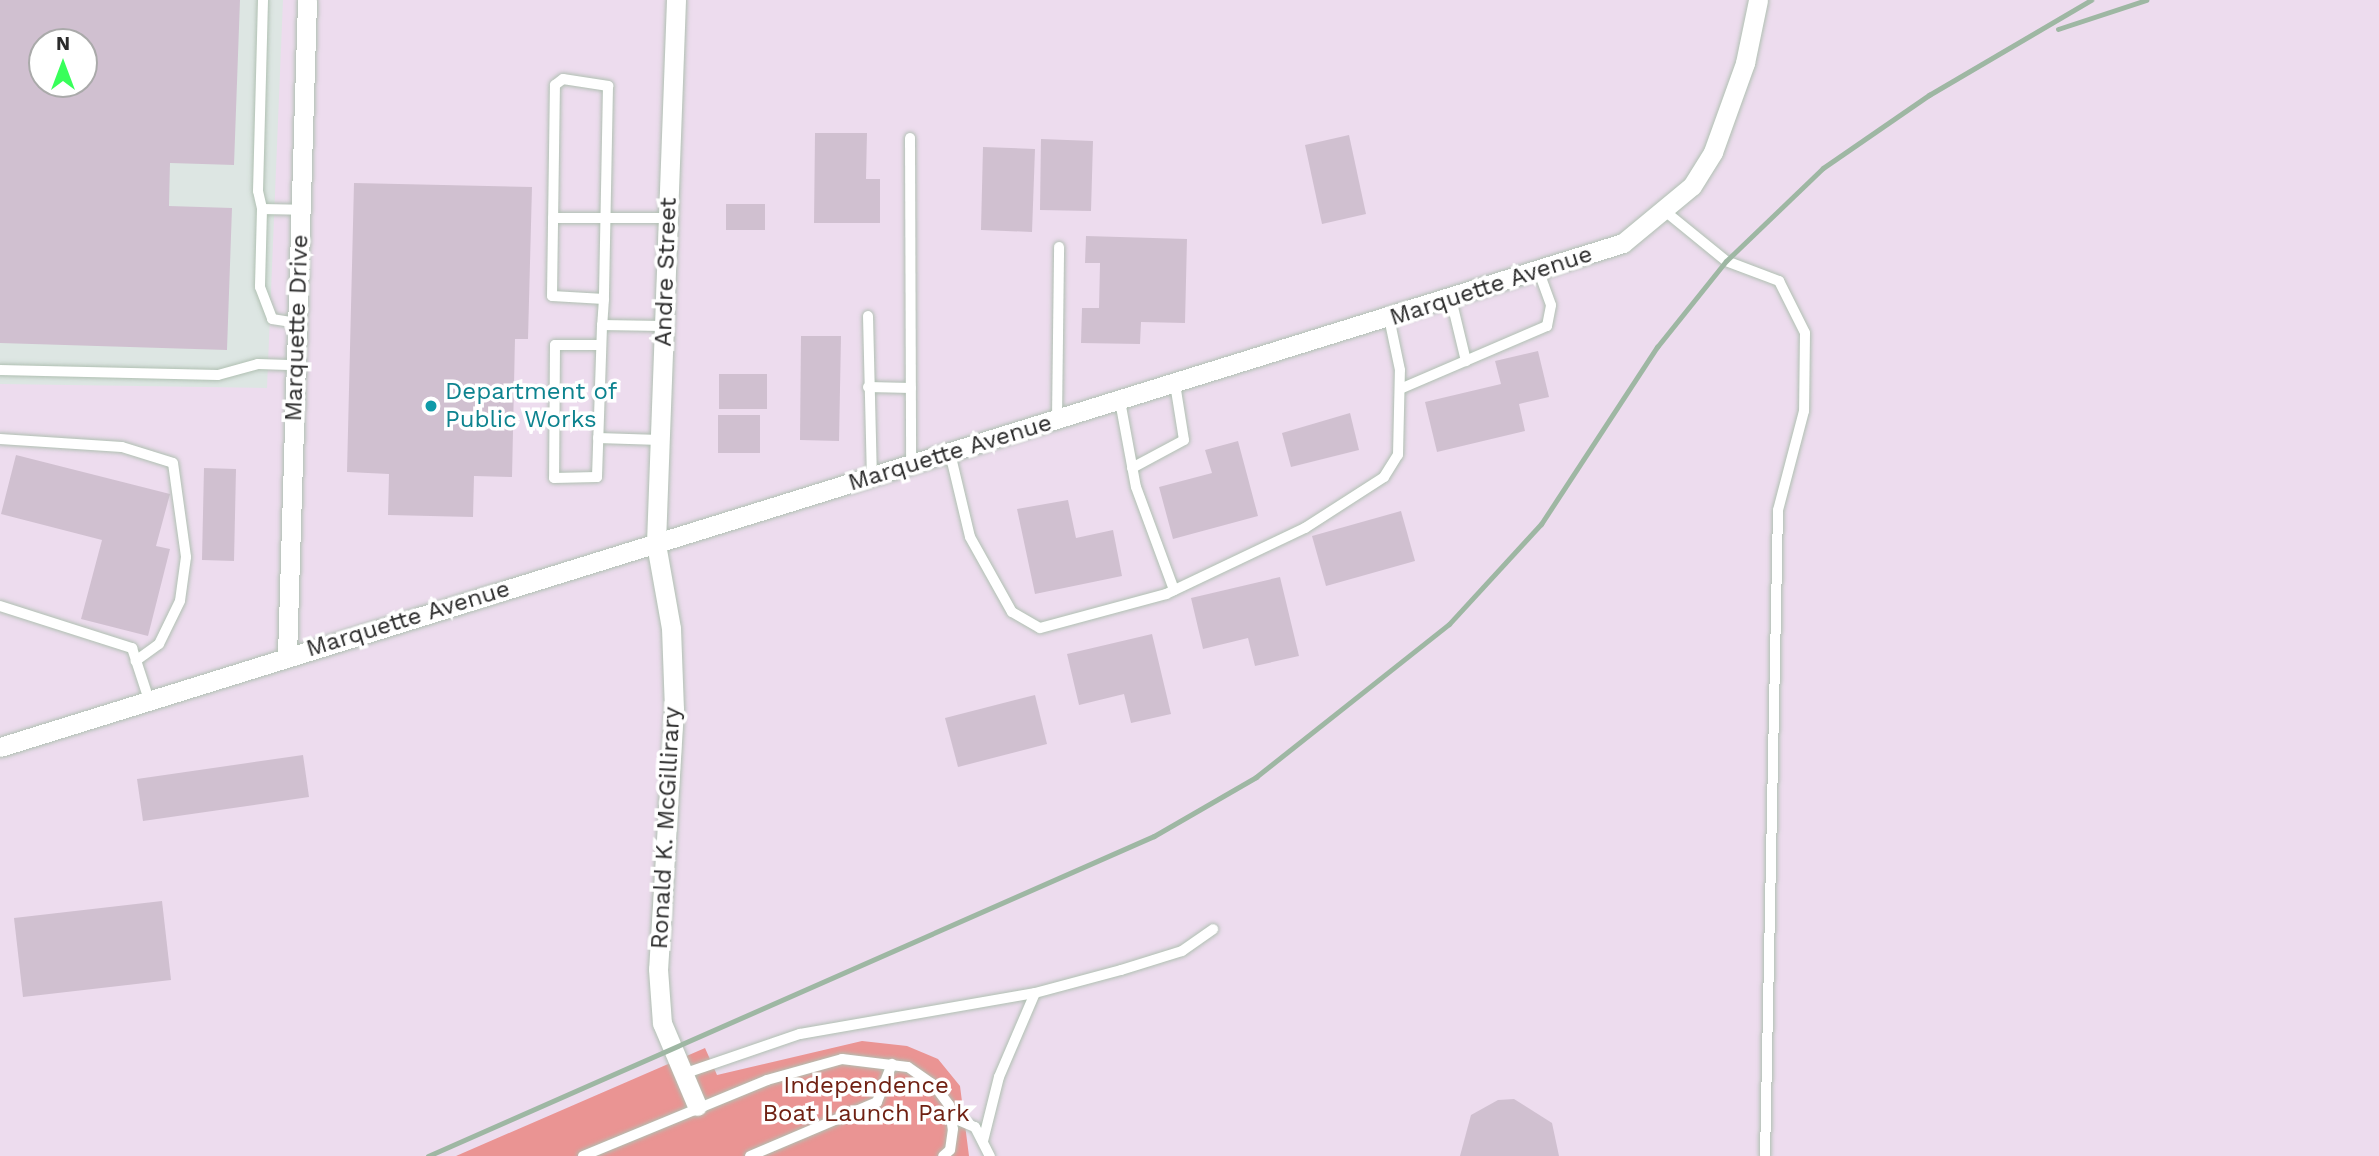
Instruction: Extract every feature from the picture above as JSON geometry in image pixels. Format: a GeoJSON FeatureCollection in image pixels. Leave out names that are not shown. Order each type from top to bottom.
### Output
{"type":"FeatureCollection","features":[{"type":"Feature","properties":{"kind":"street","name":"Marquette Drive"},"geometry":{"type":"LineString","coordinates":[[287,656],[307,0]]}},
{"type":"Feature","properties":{"kind":"street","name":"Andre Street"},"geometry":{"type":"LineString","coordinates":[[656,544],[676,0]]}},
{"type":"Feature","properties":{"kind":"street","name":"Marquette Avenue"},"geometry":{"type":"LineString","coordinates":[[0,747],[287,656],[1539,272],[1623,243],[1666,212],[1692,186],[1729,117],[1758,0]]}},
{"type":"Feature","properties":{"kind":"street","name":"Ronald K. McGillirary"},"geometry":{"type":"LineString","coordinates":[[656,544],[671,628],[674,709],[659,996],[683,1074],[697,1106]]}},
{"type":"Feature","properties":{"kind":"lane"},"geometry":{"type":"LineString","coordinates":[[263,0],[260,288],[271,319],[297,323]]}},
{"type":"Feature","properties":{"kind":"lane"},"geometry":{"type":"LineString","coordinates":[[601,345],[555,345],[554,478],[597,477],[604,299],[608,86],[563,79],[555,85],[552,296],[604,299]]}},
{"type":"Feature","properties":{"kind":"lane"},"geometry":{"type":"LineString","coordinates":[[910,138],[911,465]]}},
{"type":"Feature","properties":{"kind":"lane"},"geometry":{"type":"LineString","coordinates":[[262,209],[301,210]]}},
{"type":"Feature","properties":{"kind":"lane"},"geometry":{"type":"LineString","coordinates":[[1666,212],[1726,261],[1779,281],[1805,333],[1804,411],[1778,510],[1765,1156]]}},
{"type":"Feature","properties":{"kind":"lane"},"geometry":{"type":"LineString","coordinates":[[553,218],[668,219]]}},
{"type":"Feature","properties":{"kind":"lane"},"geometry":{"type":"LineString","coordinates":[[1057,420],[1059,247]]}},
{"type":"Feature","properties":{"kind":"lane"},"geometry":{"type":"LineString","coordinates":[[1400,389],[1547,326],[1551,304],[1539,272]]}},
{"type":"Feature","properties":{"kind":"lane"},"geometry":{"type":"LineString","coordinates":[[1451,299],[1466,361]]}},
{"type":"Feature","properties":{"kind":"lane"},"geometry":{"type":"LineString","coordinates":[[868,316],[872,477]]}},
{"type":"Feature","properties":{"kind":"lane"},"geometry":{"type":"LineString","coordinates":[[950,453],[970,537],[1012,612],[1040,628],[1174,590],[1305,528],[1384,477],[1398,455],[1400,389],[1389,318]]}},
{"type":"Feature","properties":{"kind":"lane"},"geometry":{"type":"LineString","coordinates":[[602,325],[663,326]]}},
{"type":"Feature","properties":{"kind":"lane"},"geometry":{"type":"LineString","coordinates":[[0,370],[218,375],[258,364],[296,365]]}},
{"type":"Feature","properties":{"kind":"lane"},"geometry":{"type":"LineString","coordinates":[[1132,468],[1184,440],[1175,384]]}},
{"type":"Feature","properties":{"kind":"lane"},"geometry":{"type":"LineString","coordinates":[[868,387],[911,388]]}},
{"type":"Feature","properties":{"kind":"lane"},"geometry":{"type":"LineString","coordinates":[[1120,401],[1132,468],[1174,590]]}},
{"type":"Feature","properties":{"kind":"lane"},"geometry":{"type":"LineString","coordinates":[[598,438],[660,440]]}},
{"type":"Feature","properties":{"kind":"lane"},"geometry":{"type":"LineString","coordinates":[[0,439],[122,447],[173,463],[186,557],[180,601],[159,644],[136,661]]}},
{"type":"Feature","properties":{"kind":"lane"},"geometry":{"type":"LineString","coordinates":[[0,606],[132,649],[149,700]]}},
{"type":"Feature","properties":{"kind":"lane"},"geometry":{"type":"LineString","coordinates":[[683,1074],[800,1034],[1035,993],[1182,951],[1213,929]]}},
{"type":"Feature","properties":{"kind":"lane"},"geometry":{"type":"LineString","coordinates":[[983,1141],[999,1077],[1035,993]]}},
{"type":"Feature","properties":{"kind":"lane"},"geometry":{"type":"LineString","coordinates":[[583,1156],[697,1106],[803,1067],[842,1059],[892,1063],[934,1085],[951,1117],[950,1150],[943,1156]]}},
{"type":"Feature","properties":{"kind":"lane"},"geometry":{"type":"LineString","coordinates":[[750,1156],[877,1102],[892,1063]]}},
{"type":"Feature","properties":{"kind":"lane"},"geometry":{"type":"LineString","coordinates":[[951,1117],[975,1127],[990,1156]]}},
{"type":"Feature","properties":{"kind":"shaded area"},"geometry":{"type":"Polygon","coordinates":[[[0,0],[283,0],[267,388],[0,384],[0,0]]]}},
{"type":"Feature","properties":{"kind":"green space","name":"Independence Boat Launch Park"},"geometry":{"type":"Polygon","coordinates":[[[862,1041],[907,1046],[938,1059],[960,1086],[969,1156],[456,1156],[705,1048],[717,1075],[862,1041]]]}},
{"type":"Feature","properties":{"kind":"building"},"geometry":{"type":"Polygon","coordinates":[[[0,0],[240,0],[234,165],[170,163],[169,206],[232,208],[227,350],[0,343],[0,0]]]}},
{"type":"Feature","properties":{"kind":"building"},"geometry":{"type":"Polygon","coordinates":[[[815,133],[867,133],[866,179],[880,179],[880,223],[814,223],[815,133]]]}},
{"type":"Feature","properties":{"kind":"building"},"geometry":{"type":"Polygon","coordinates":[[[1349,135],[1366,214],[1322,224],[1305,145],[1349,135]]]}},
{"type":"Feature","properties":{"kind":"building"},"geometry":{"type":"Polygon","coordinates":[[[1041,139],[1093,141],[1091,211],[1040,210],[1041,139]]]}},
{"type":"Feature","properties":{"kind":"building"},"geometry":{"type":"Polygon","coordinates":[[[983,147],[1035,149],[1032,232],[981,230],[983,147]]]}},
{"type":"Feature","properties":{"kind":"building","name":"Department of Public Works"},"geometry":{"type":"Polygon","coordinates":[[[354,183],[532,187],[528,339],[515,339],[512,477],[474,476],[473,517],[388,515],[389,474],[347,472],[354,183]]]}},
{"type":"Feature","properties":{"kind":"building"},"geometry":{"type":"Polygon","coordinates":[[[726,204],[765,204],[765,230],[726,230],[726,204]]]}},
{"type":"Feature","properties":{"kind":"building"},"geometry":{"type":"Polygon","coordinates":[[[1086,236],[1187,239],[1185,323],[1141,322],[1140,344],[1081,343],[1082,308],[1099,308],[1100,263],[1085,263],[1086,236]]]}},
{"type":"Feature","properties":{"kind":"building"},"geometry":{"type":"Polygon","coordinates":[[[801,336],[841,336],[839,441],[800,440],[801,336]]]}},
{"type":"Feature","properties":{"kind":"building"},"geometry":{"type":"Polygon","coordinates":[[[1538,351],[1549,397],[1519,404],[1525,431],[1437,452],[1425,402],[1501,384],[1495,361],[1538,351]]]}},
{"type":"Feature","properties":{"kind":"building"},"geometry":{"type":"Polygon","coordinates":[[[719,374],[767,374],[767,409],[719,409],[719,374]]]}},
{"type":"Feature","properties":{"kind":"building"},"geometry":{"type":"Polygon","coordinates":[[[1350,413],[1359,450],[1291,467],[1282,433],[1350,413]]]}},
{"type":"Feature","properties":{"kind":"building"},"geometry":{"type":"Polygon","coordinates":[[[718,415],[760,415],[760,453],[718,453],[718,415]]]}},
{"type":"Feature","properties":{"kind":"building"},"geometry":{"type":"Polygon","coordinates":[[[1238,441],[1258,516],[1173,539],[1159,487],[1212,473],[1205,450],[1238,441]]]}},
{"type":"Feature","properties":{"kind":"building"},"geometry":{"type":"Polygon","coordinates":[[[16,455],[170,494],[156,546],[170,549],[148,636],[81,619],[102,540],[1,514],[16,455]]]}},
{"type":"Feature","properties":{"kind":"building"},"geometry":{"type":"Polygon","coordinates":[[[204,468],[236,469],[234,561],[202,560],[204,468]]]}},
{"type":"Feature","properties":{"kind":"building"},"geometry":{"type":"Polygon","coordinates":[[[1068,500],[1076,538],[1113,530],[1122,576],[1035,594],[1017,509],[1068,500]]]}},
{"type":"Feature","properties":{"kind":"building"},"geometry":{"type":"Polygon","coordinates":[[[1401,511],[1415,561],[1326,586],[1312,536],[1401,511]]]}},
{"type":"Feature","properties":{"kind":"building"},"geometry":{"type":"Polygon","coordinates":[[[1280,577],[1299,656],[1255,666],[1248,638],[1203,649],[1191,598],[1280,577]]]}},
{"type":"Feature","properties":{"kind":"building"},"geometry":{"type":"Polygon","coordinates":[[[1152,634],[1171,714],[1131,723],[1124,694],[1079,705],[1067,654],[1152,634]]]}},
{"type":"Feature","properties":{"kind":"building"},"geometry":{"type":"Polygon","coordinates":[[[1035,695],[1047,744],[958,767],[945,718],[1035,695]]]}},
{"type":"Feature","properties":{"kind":"building"},"geometry":{"type":"Polygon","coordinates":[[[303,755],[309,797],[143,821],[137,779],[303,755]]]}},
{"type":"Feature","properties":{"kind":"building"},"geometry":{"type":"Polygon","coordinates":[[[162,901],[171,980],[23,997],[14,918],[162,901]]]}},
{"type":"Feature","properties":{"kind":"building"},"geometry":{"type":"Polygon","coordinates":[[[1514,1099],[1552,1123],[1559,1156],[1460,1156],[1471,1115],[1498,1100],[1514,1099]]]}},
{"type":"Feature","properties":{"kind":"railway"},"geometry":{"type":"LineString","coordinates":[[428,1156],[1154,836],[1256,777],[1449,624],[1541,524],[1657,347],[1726,261],[1823,168],[1929,95],[2091,0]]}},
{"type":"Feature","properties":{"kind":"railway"},"geometry":{"type":"LineString","coordinates":[[2058,29],[2146,0]]}},
{"type":"Feature","properties":{"kind":"place","name":"Department of Public Works"},"geometry":{"type":"Point","coordinates":[431,406]}}]}
